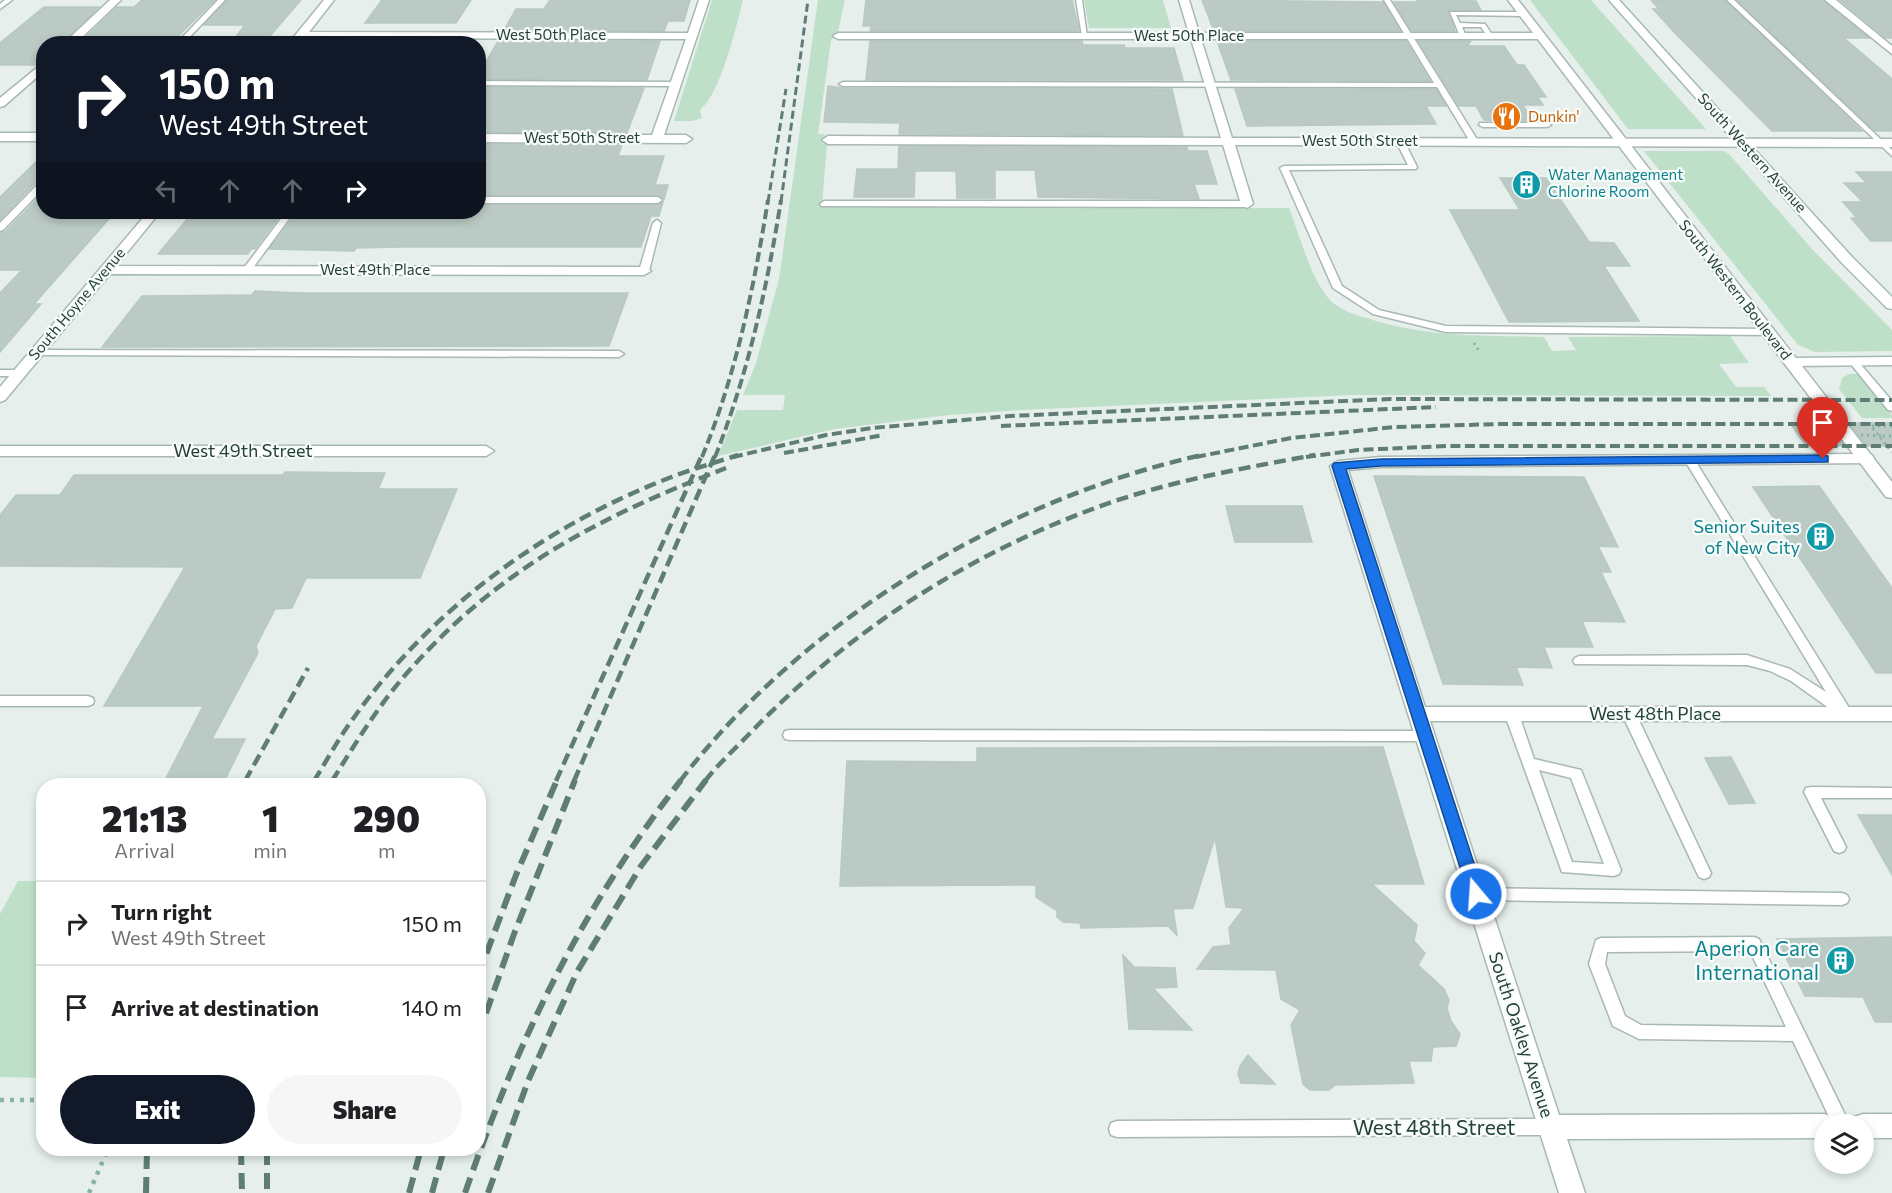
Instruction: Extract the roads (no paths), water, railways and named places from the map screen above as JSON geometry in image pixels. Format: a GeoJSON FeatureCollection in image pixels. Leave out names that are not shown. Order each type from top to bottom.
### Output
{"type":"FeatureCollection","features":[{"type":"Feature","properties":{"kind":"street"},"geometry":{"type":"LineString","coordinates":[[77,36],[116,0]]}},
{"type":"Feature","properties":{"kind":"street"},"geometry":{"type":"LineString","coordinates":[[301,34],[329,0]]}},
{"type":"Feature","properties":{"kind":"street"},"geometry":{"type":"LineString","coordinates":[[657,139],[704,0]]}},
{"type":"Feature","properties":{"kind":"street"},"geometry":{"type":"LineString","coordinates":[[1184,0],[1247,204]]}},
{"type":"Feature","properties":{"kind":"street","name":"South Western Boulevard"},"geometry":{"type":"LineString","coordinates":[[1513,0],[1790,362],[1866,459],[1886,478],[1892,493]]}},
{"type":"Feature","properties":{"kind":"street","name":"South Western Avenue"},"geometry":{"type":"LineString","coordinates":[[1614,0],[1847,260],[1892,305]]}},
{"type":"Feature","properties":{"kind":"street"},"geometry":{"type":"LineString","coordinates":[[1830,0],[1892,51]]}},
{"type":"Feature","properties":{"kind":"street","name":"West 50th Place"},"geometry":{"type":"LineString","coordinates":[[301,34],[692,36]]}},
{"type":"Feature","properties":{"kind":"street","name":"West 50th Place"},"geometry":{"type":"LineString","coordinates":[[838,36],[1540,36]]}},
{"type":"Feature","properties":{"kind":"street"},"geometry":{"type":"LineString","coordinates":[[0,104],[36,72]]}},
{"type":"Feature","properties":{"kind":"street"},"geometry":{"type":"LineString","coordinates":[[0,137],[36,137]]}},
{"type":"Feature","properties":{"kind":"street","name":"West 50th Street"},"geometry":{"type":"LineString","coordinates":[[486,138],[686,139]]}},
{"type":"Feature","properties":{"kind":"street","name":"West 50th Street"},"geometry":{"type":"LineString","coordinates":[[828,140],[1887,143]]}},
{"type":"Feature","properties":{"kind":"street","name":"South Hoyne Avenue"},"geometry":{"type":"LineString","coordinates":[[0,397],[148,219]]}},
{"type":"Feature","properties":{"kind":"street","name":"West 49th Place"},"geometry":{"type":"LineString","coordinates":[[106,270],[644,270]]}},
{"type":"Feature","properties":{"kind":"street"},"geometry":{"type":"LineString","coordinates":[[1790,362],[1892,361]]}},
{"type":"Feature","properties":{"kind":"street","name":"West 49th Street"},"geometry":{"type":"LineString","coordinates":[[0,451],[486,452]]}},
{"type":"Feature","properties":{"kind":"street"},"geometry":{"type":"LineString","coordinates":[[1689,459],[1866,459]]}},
{"type":"Feature","properties":{"kind":"street","name":"South Oakley Avenue"},"geometry":{"type":"LineString","coordinates":[[1572,1193],[1338,466],[1381,462],[1689,459]]}},
{"type":"Feature","properties":{"kind":"street","name":"West 48th Place"},"geometry":{"type":"LineString","coordinates":[[1418,714],[1892,714]]}},
{"type":"Feature","properties":{"kind":"street","name":"West 48th Street"},"geometry":{"type":"LineString","coordinates":[[1551,1127],[1814,1126]]}},
{"type":"Feature","properties":{"kind":"street"},"geometry":{"type":"LineString","coordinates":[[1874,1126],[1892,1126]]}},
{"type":"Feature","properties":{"kind":"lane"},"geometry":{"type":"LineString","coordinates":[[0,7],[9,0]]}},
{"type":"Feature","properties":{"kind":"lane"},"geometry":{"type":"LineString","coordinates":[[187,36],[222,0]]}},
{"type":"Feature","properties":{"kind":"lane"},"geometry":{"type":"LineString","coordinates":[[1079,0],[1085,36]]}},
{"type":"Feature","properties":{"kind":"lane"},"geometry":{"type":"LineString","coordinates":[[1387,0],[1474,141]]}},
{"type":"Feature","properties":{"kind":"lane"},"geometry":{"type":"LineString","coordinates":[[1730,0],[1887,143],[1892,154]]}},
{"type":"Feature","properties":{"kind":"lane"},"geometry":{"type":"LineString","coordinates":[[1463,36],[1452,13],[1523,14]]}},
{"type":"Feature","properties":{"kind":"lane"},"geometry":{"type":"LineString","coordinates":[[1458,25],[1489,27],[1494,22],[1489,13]]}},
{"type":"Feature","properties":{"kind":"lane"},"geometry":{"type":"LineString","coordinates":[[1483,26],[1490,36]]}},
{"type":"Feature","properties":{"kind":"lane"},"geometry":{"type":"LineString","coordinates":[[486,83],[676,84]]}},
{"type":"Feature","properties":{"kind":"lane"},"geometry":{"type":"LineString","coordinates":[[843,84],[1440,85]]}},
{"type":"Feature","properties":{"kind":"lane"},"geometry":{"type":"LineString","coordinates":[[1483,125],[1547,125]]}},
{"type":"Feature","properties":{"kind":"lane"},"geometry":{"type":"LineString","coordinates":[[1400,141],[1413,167],[1284,168],[1338,288],[1376,312],[1446,329],[1767,332]]}},
{"type":"Feature","properties":{"kind":"lane"},"geometry":{"type":"LineString","coordinates":[[0,228],[36,191]]}},
{"type":"Feature","properties":{"kind":"lane"},"geometry":{"type":"LineString","coordinates":[[486,200],[657,200]]}},
{"type":"Feature","properties":{"kind":"lane"},"geometry":{"type":"LineString","coordinates":[[824,204],[1247,204]]}},
{"type":"Feature","properties":{"kind":"lane"},"geometry":{"type":"LineString","coordinates":[[247,270],[285,219]]}},
{"type":"Feature","properties":{"kind":"lane"},"geometry":{"type":"LineString","coordinates":[[644,270],[657,223]]}},
{"type":"Feature","properties":{"kind":"lane"},"geometry":{"type":"LineString","coordinates":[[37,353],[619,354]]}},
{"type":"Feature","properties":{"kind":"lane"},"geometry":{"type":"LineString","coordinates":[[1853,361],[1892,408]]}},
{"type":"Feature","properties":{"kind":"lane"},"geometry":{"type":"LineString","coordinates":[[0,373],[20,373]]}},
{"type":"Feature","properties":{"kind":"lane"},"geometry":{"type":"LineString","coordinates":[[1689,459],[1846,714]]}},
{"type":"Feature","properties":{"kind":"lane"},"geometry":{"type":"LineString","coordinates":[[1579,661],[1748,660],[1774,666],[1804,681],[1846,714]]}},
{"type":"Feature","properties":{"kind":"lane"},"geometry":{"type":"LineString","coordinates":[[0,701],[88,701]]}},
{"type":"Feature","properties":{"kind":"lane"},"geometry":{"type":"LineString","coordinates":[[1629,714],[1704,873]]}},
{"type":"Feature","properties":{"kind":"lane"},"geometry":{"type":"LineString","coordinates":[[1512,715],[1567,868],[1614,870],[1576,774],[1530,763]]}},
{"type":"Feature","properties":{"kind":"lane"},"geometry":{"type":"LineString","coordinates":[[790,735],[1425,736]]}},
{"type":"Feature","properties":{"kind":"lane"},"geometry":{"type":"LineString","coordinates":[[1839,847],[1811,792],[1892,793]]}},
{"type":"Feature","properties":{"kind":"lane"},"geometry":{"type":"LineString","coordinates":[[1476,894],[1842,899]]}},
{"type":"Feature","properties":{"kind":"lane"},"geometry":{"type":"LineString","coordinates":[[1798,1034],[1639,1032],[1618,1021],[1597,964],[1601,945],[1754,944],[1798,1034],[1837,1114]]}},
{"type":"Feature","properties":{"kind":"lane","name":"West 48th Street"},"geometry":{"type":"LineString","coordinates":[[1117,1129],[1551,1127]]}},
{"type":"Feature","properties":{"kind":"railway"},"geometry":{"type":"LineString","coordinates":[[781,202],[808,0]]}},
{"type":"Feature","properties":{"kind":"railway"},"geometry":{"type":"LineString","coordinates":[[768,202],[786,89]]}},
{"type":"Feature","properties":{"kind":"railway"},"geometry":{"type":"LineString","coordinates":[[702,457],[734,363],[757,265],[768,200]]}},
{"type":"Feature","properties":{"kind":"railway"},"geometry":{"type":"LineString","coordinates":[[715,457],[747,362],[769,266],[781,200]]}},
{"type":"Feature","properties":{"kind":"railway"},"geometry":{"type":"LineString","coordinates":[[733,457],[826,435],[872,428],[1010,416],[1390,399],[1892,400]]}},
{"type":"Feature","properties":{"kind":"railway"},"geometry":{"type":"LineString","coordinates":[[1001,426],[1436,407]]}},
{"type":"Feature","properties":{"kind":"railway"},"geometry":{"type":"LineString","coordinates":[[1196,457],[1291,438],[1395,427],[1500,424],[1892,424]]}},
{"type":"Feature","properties":{"kind":"railway"},"geometry":{"type":"LineString","coordinates":[[784,453],[884,435]]}},
{"type":"Feature","properties":{"kind":"railway"},"geometry":{"type":"LineString","coordinates":[[1306,457],[1358,450],[1447,446],[1892,446]]}},
{"type":"Feature","properties":{"kind":"railway"},"geometry":{"type":"LineString","coordinates":[[696,469],[702,455]]}},
{"type":"Feature","properties":{"kind":"railway"},"geometry":{"type":"LineString","coordinates":[[711,464],[715,455]]}},
{"type":"Feature","properties":{"kind":"railway"},"geometry":{"type":"LineString","coordinates":[[711,464],[738,455]]}},
{"type":"Feature","properties":{"kind":"railway"},"geometry":{"type":"LineString","coordinates":[[680,781],[730,723],[786,668],[847,619],[913,574],[983,535],[1054,502],[1128,475],[1202,455]]}},
{"type":"Feature","properties":{"kind":"railway"},"geometry":{"type":"LineString","coordinates":[[705,781],[755,728],[829,660],[869,629],[953,574],[1043,529],[1118,500],[1201,477],[1315,455]]}},
{"type":"Feature","properties":{"kind":"railway"},"geometry":{"type":"LineString","coordinates":[[696,469],[711,464]]}},
{"type":"Feature","properties":{"kind":"railway"},"geometry":{"type":"LineString","coordinates":[[706,476],[711,464]]}},
{"type":"Feature","properties":{"kind":"railway"},"geometry":{"type":"LineString","coordinates":[[706,476],[726,468]]}},
{"type":"Feature","properties":{"kind":"railway"},"geometry":{"type":"LineString","coordinates":[[316,778],[349,724],[386,677],[420,640],[495,574],[579,520],[623,498],[696,469]]}},
{"type":"Feature","properties":{"kind":"railway"},"geometry":{"type":"LineString","coordinates":[[689,483],[696,469]]}},
{"type":"Feature","properties":{"kind":"railway"},"geometry":{"type":"LineString","coordinates":[[574,781],[706,476]]}},
{"type":"Feature","properties":{"kind":"railway"},"geometry":{"type":"LineString","coordinates":[[689,483],[706,476]]}},
{"type":"Feature","properties":{"kind":"railway"},"geometry":{"type":"LineString","coordinates":[[334,778],[396,686],[442,636],[477,604],[514,575],[593,527],[689,483]]}},
{"type":"Feature","properties":{"kind":"railway"},"geometry":{"type":"LineString","coordinates":[[556,781],[689,483]]}},
{"type":"Feature","properties":{"kind":"railway"},"geometry":{"type":"LineString","coordinates":[[247,778],[308,668]]}},
{"type":"Feature","properties":{"kind":"railway"},"geometry":{"type":"LineString","coordinates":[[486,955],[516,875],[557,780]]}},
{"type":"Feature","properties":{"kind":"railway"},"geometry":{"type":"LineString","coordinates":[[486,1013],[514,934],[575,780]]}},
{"type":"Feature","properties":{"kind":"railway"},"geometry":{"type":"LineString","coordinates":[[486,1136],[507,1081],[555,977],[612,878],[681,780]]}},
{"type":"Feature","properties":{"kind":"railway"},"geometry":{"type":"LineString","coordinates":[[488,1193],[528,1081],[577,972],[641,866],[706,780]]}},
{"type":"Feature","properties":{"kind":"railway"},"geometry":{"type":"LineString","coordinates":[[146,1193],[147,1156]]}},
{"type":"Feature","properties":{"kind":"railway"},"geometry":{"type":"LineString","coordinates":[[241,1156],[242,1193]]}},
{"type":"Feature","properties":{"kind":"railway"},"geometry":{"type":"LineString","coordinates":[[267,1156],[267,1193]]}},
{"type":"Feature","properties":{"kind":"railway"},"geometry":{"type":"LineString","coordinates":[[409,1193],[419,1156]]}},
{"type":"Feature","properties":{"kind":"railway"},"geometry":{"type":"LineString","coordinates":[[432,1193],[442,1156]]}},
{"type":"Feature","properties":{"kind":"railway"},"geometry":{"type":"LineString","coordinates":[[465,1193],[479,1156]]}},
{"type":"Feature","properties":{"kind":"place","name":"Dunkin'"},"geometry":{"type":"Point","coordinates":[1507,117]}},
{"type":"Feature","properties":{"kind":"place","name":"Water Management Chlorine Room"},"geometry":{"type":"Point","coordinates":[1527,184]}},
{"type":"Feature","properties":{"kind":"place","name":"Senior Suites of New City"},"geometry":{"type":"Point","coordinates":[1821,537]}},
{"type":"Feature","properties":{"kind":"place","name":"Aperion Care International"},"geometry":{"type":"Point","coordinates":[1840,961]}}]}
